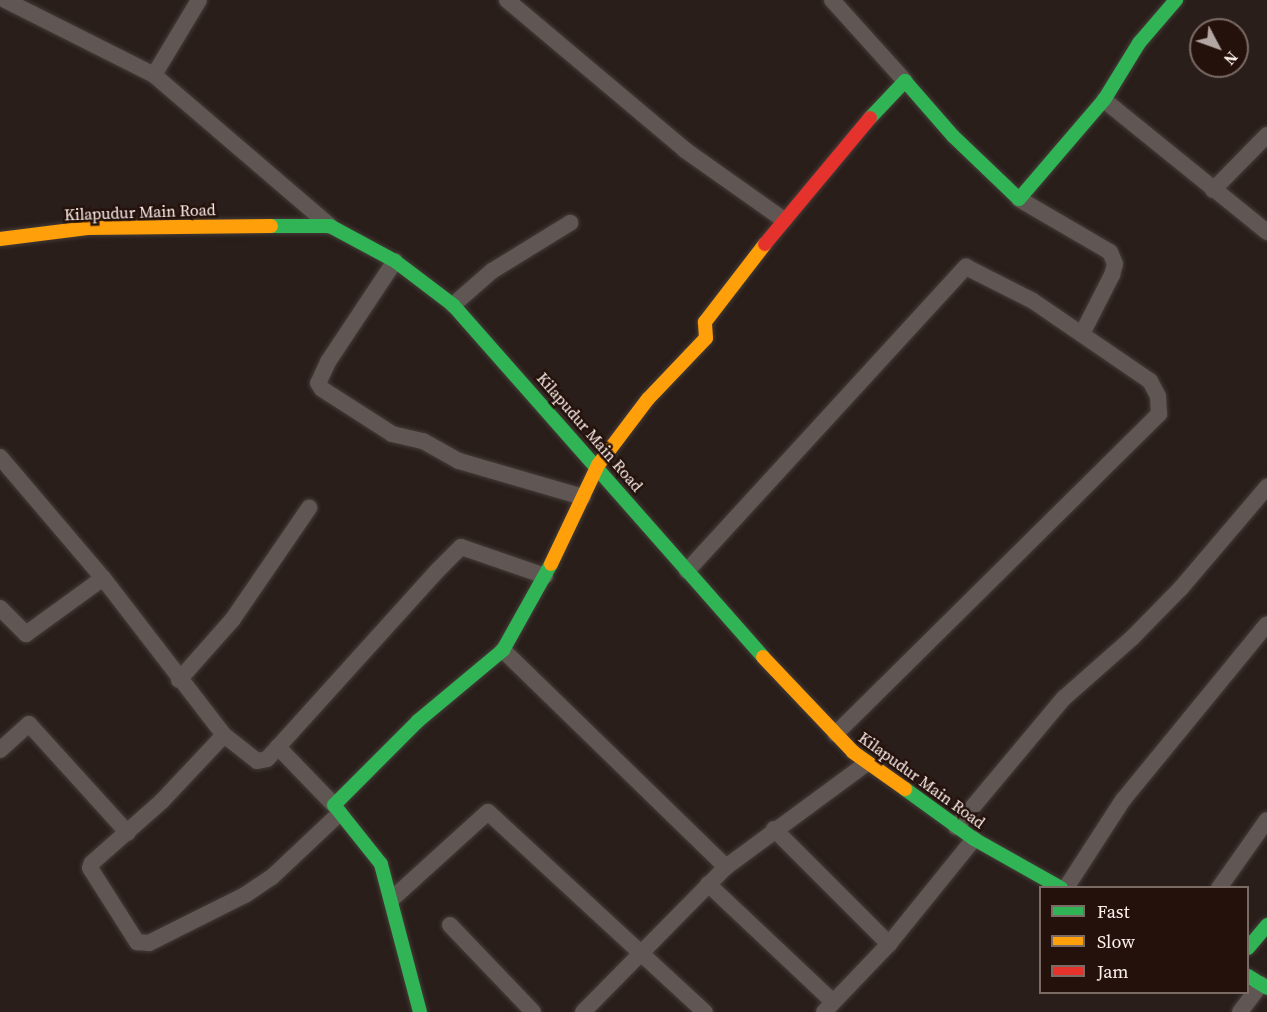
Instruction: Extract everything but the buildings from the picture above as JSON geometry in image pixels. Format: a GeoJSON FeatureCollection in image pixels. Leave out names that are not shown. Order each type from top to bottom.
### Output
{"type":"FeatureCollection","features":[{"type":"Feature","properties":{"kind":"street"},"geometry":{"type":"LineString","coordinates":[[5,0],[154,75],[330,226]]}},
{"type":"Feature","properties":{"kind":"street"},"geometry":{"type":"LineString","coordinates":[[154,75],[199,0]]}},
{"type":"Feature","properties":{"kind":"street"},"geometry":{"type":"LineString","coordinates":[[507,0],[685,150],[784,220]]}},
{"type":"Feature","properties":{"kind":"street"},"geometry":{"type":"LineString","coordinates":[[832,0],[953,136],[1019,199],[1110,252],[1115,264],[1112,275],[1082,334]]}},
{"type":"Feature","properties":{"kind":"street"},"geometry":{"type":"LineString","coordinates":[[1019,199],[1104,100],[1139,44],[1176,0]]}},
{"type":"Feature","properties":{"kind":"street"},"geometry":{"type":"LineString","coordinates":[[224,735],[128,833],[90,868],[137,942],[143,945],[245,896],[272,878],[418,721],[503,650],[545,576],[598,465],[648,399],[706,338],[705,322],[784,220],[846,143],[905,81]]}},
{"type":"Feature","properties":{"kind":"street"},"geometry":{"type":"LineString","coordinates":[[1104,100],[1267,232]]}},
{"type":"Feature","properties":{"kind":"street"},"geometry":{"type":"LineString","coordinates":[[1213,190],[1267,135]]}},
{"type":"Feature","properties":{"kind":"street"},"geometry":{"type":"LineString","coordinates":[[453,305],[492,272],[570,223]]}},
{"type":"Feature","properties":{"kind":"street","name":"Kilapudur Main Road"},"geometry":{"type":"LineString","coordinates":[[0,239],[87,228],[330,226],[395,261],[453,305],[598,465],[687,571],[836,734],[867,763],[956,827],[1060,886]]}},
{"type":"Feature","properties":{"kind":"street"},"geometry":{"type":"LineString","coordinates":[[395,261],[328,362],[318,383],[322,389],[392,434],[423,441],[459,461],[583,497]]}},
{"type":"Feature","properties":{"kind":"street"},"geometry":{"type":"LineString","coordinates":[[687,571],[966,267],[1033,301],[1150,381],[1158,396],[1159,414],[836,734]]}},
{"type":"Feature","properties":{"kind":"street"},"geometry":{"type":"LineString","coordinates":[[0,457],[103,579],[179,680],[224,735],[257,761],[267,759],[461,547],[545,576]]}},
{"type":"Feature","properties":{"kind":"street"},"geometry":{"type":"LineString","coordinates":[[956,827],[1064,698],[1132,638],[1181,588],[1267,487]]}},
{"type":"Feature","properties":{"kind":"street"},"geometry":{"type":"LineString","coordinates":[[179,680],[233,619],[309,508]]}},
{"type":"Feature","properties":{"kind":"street"},"geometry":{"type":"LineString","coordinates":[[0,608],[26,634],[103,579]]}},
{"type":"Feature","properties":{"kind":"street"},"geometry":{"type":"LineString","coordinates":[[1065,886],[1123,800],[1267,624]]}},
{"type":"Feature","properties":{"kind":"street"},"geometry":{"type":"LineString","coordinates":[[503,650],[726,867]]}},
{"type":"Feature","properties":{"kind":"street"},"geometry":{"type":"LineString","coordinates":[[0,750],[29,724],[128,833]]}},
{"type":"Feature","properties":{"kind":"street"},"geometry":{"type":"LineString","coordinates":[[278,747],[337,809],[381,864],[393,898],[420,1012]]}},
{"type":"Feature","properties":{"kind":"street"},"geometry":{"type":"LineString","coordinates":[[583,1012],[726,867],[774,829],[867,763]]}},
{"type":"Feature","properties":{"kind":"street"},"geometry":{"type":"LineString","coordinates":[[393,898],[488,812],[705,1012]]}},
{"type":"Feature","properties":{"kind":"street"},"geometry":{"type":"LineString","coordinates":[[1220,886],[1267,819]]}},
{"type":"Feature","properties":{"kind":"street"},"geometry":{"type":"LineString","coordinates":[[774,829],[889,944]]}},
{"type":"Feature","properties":{"kind":"street"},"geometry":{"type":"LineString","coordinates":[[708,884],[828,1007],[889,944],[974,839]]}},
{"type":"Feature","properties":{"kind":"street"},"geometry":{"type":"LineString","coordinates":[[450,925],[533,1012]]}},
{"type":"Feature","properties":{"kind":"street"},"geometry":{"type":"LineString","coordinates":[[1249,947],[1267,925]]}},
{"type":"Feature","properties":{"kind":"street"},"geometry":{"type":"LineString","coordinates":[[1240,1012],[1259,983]]}},
{"type":"Feature","properties":{"kind":"traffic: fast"},"geometry":{"type":"LineString","coordinates":[[870,118],[905,81],[953,136],[1019,199],[1104,100],[1139,43],[1176,0]]}},
{"type":"Feature","properties":{"kind":"traffic: fast"},"geometry":{"type":"LineString","coordinates":[[271,226],[330,226],[395,261],[453,305],[763,657]]}},
{"type":"Feature","properties":{"kind":"traffic: fast"},"geometry":{"type":"LineString","coordinates":[[420,1012],[381,864],[334,805],[418,721],[503,650],[551,564]]}},
{"type":"Feature","properties":{"kind":"traffic: fast"},"geometry":{"type":"LineString","coordinates":[[905,789],[974,839],[1057,886]]}},
{"type":"Feature","properties":{"kind":"traffic: fast"},"geometry":{"type":"LineString","coordinates":[[1249,947],[1267,925]]}},
{"type":"Feature","properties":{"kind":"traffic: fast"},"geometry":{"type":"LineString","coordinates":[[1249,977],[1267,988]]}},
{"type":"Feature","properties":{"kind":"traffic: slow"},"geometry":{"type":"LineString","coordinates":[[0,239],[87,228],[271,226]]}},
{"type":"Feature","properties":{"kind":"traffic: slow"},"geometry":{"type":"LineString","coordinates":[[551,564],[598,465],[648,399],[706,338],[705,322],[765,244]]}},
{"type":"Feature","properties":{"kind":"traffic: slow"},"geometry":{"type":"LineString","coordinates":[[763,657],[853,752],[905,789]]}},
{"type":"Feature","properties":{"kind":"traffic: jam"},"geometry":{"type":"LineString","coordinates":[[765,244],[870,118]]}}]}
